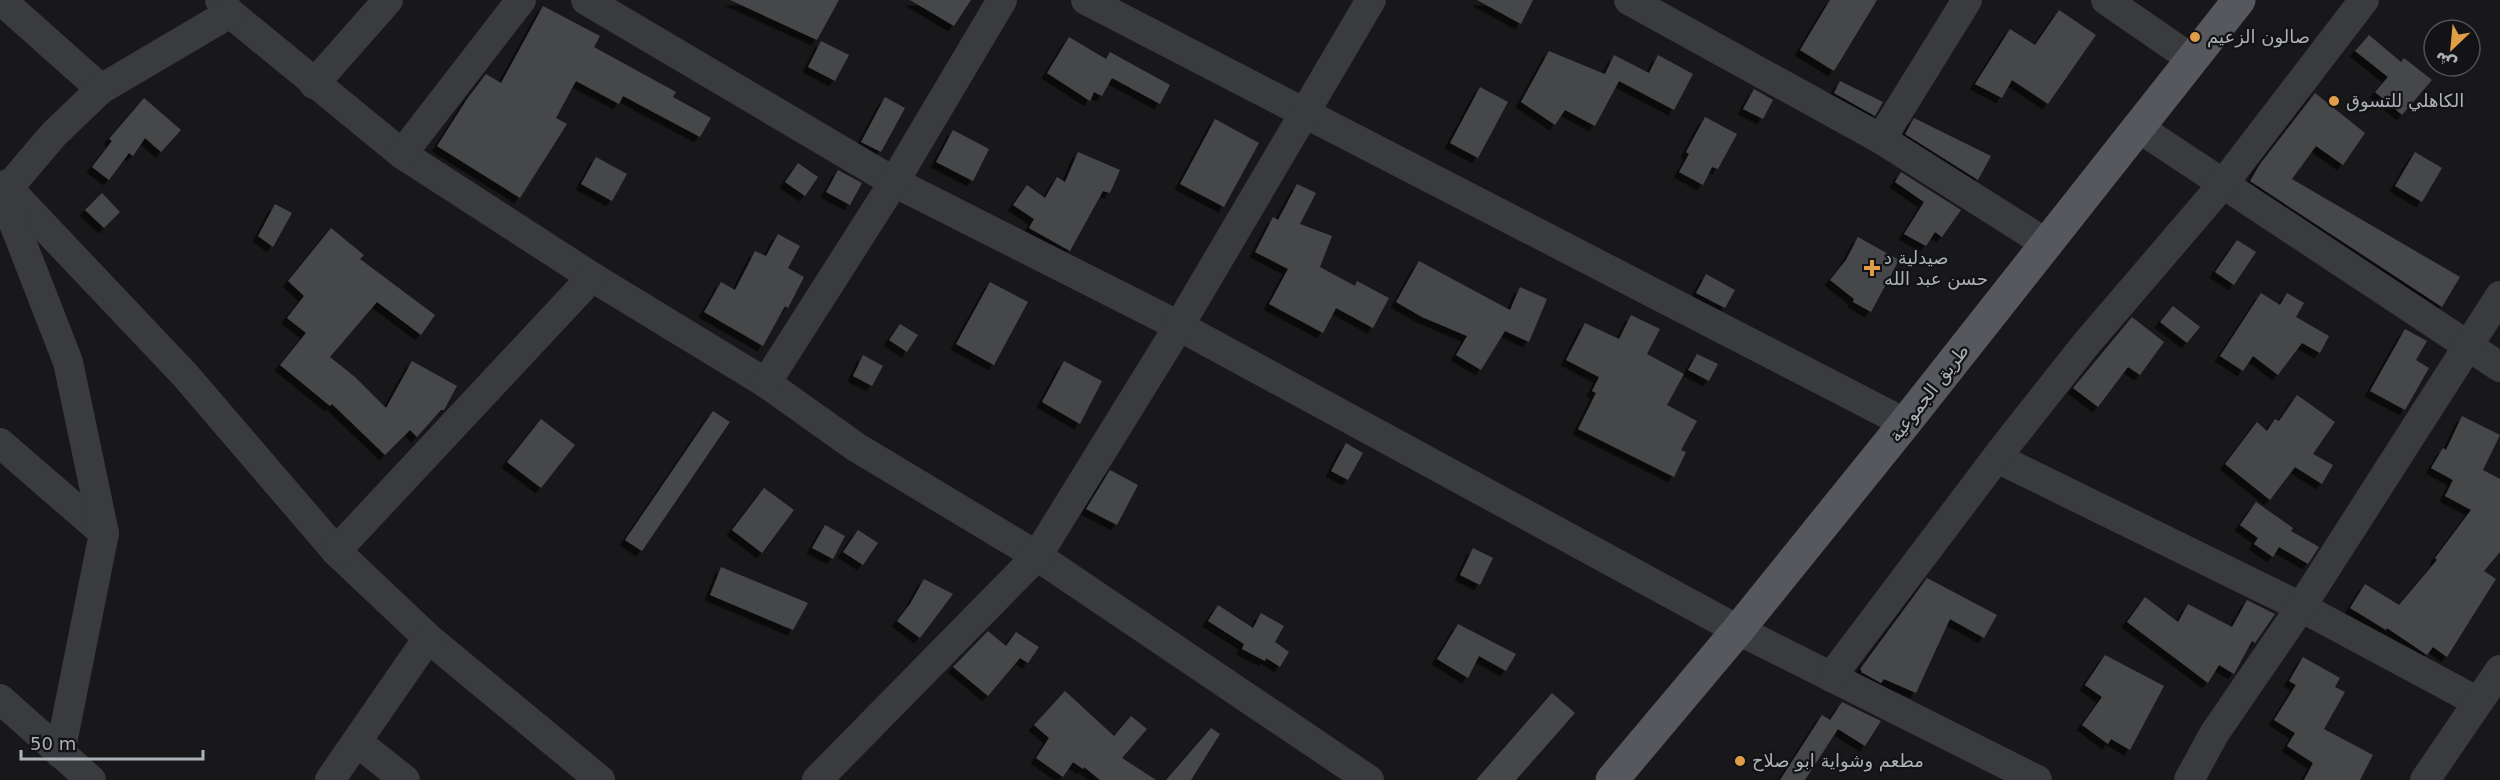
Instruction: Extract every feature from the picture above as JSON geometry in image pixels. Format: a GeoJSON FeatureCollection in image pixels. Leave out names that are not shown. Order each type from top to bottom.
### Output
{"type":"FeatureCollection","features":[{"type":"Feature","properties":{"kind":"main road","name":"طريق الجموعية"},"geometry":{"type":"LineString","coordinates":[[1612,780],[1738,630],[1905,423],[2239,0]]}},
{"type":"Feature","properties":{"kind":"street"},"geometry":{"type":"LineString","coordinates":[[2,0],[101,89]]}},
{"type":"Feature","properties":{"kind":"street"},"geometry":{"type":"LineString","coordinates":[[315,84],[388,0]]}},
{"type":"Feature","properties":{"kind":"street"},"geometry":{"type":"LineString","coordinates":[[402,154],[521,0]]}},
{"type":"Feature","properties":{"kind":"street"},"geometry":{"type":"LineString","coordinates":[[586,0],[894,182],[1179,326],[1738,630],[2037,780]]}},
{"type":"Feature","properties":{"kind":"street"},"geometry":{"type":"LineString","coordinates":[[766,383],[894,182],[1002,0]]}},
{"type":"Feature","properties":{"kind":"street"},"geometry":{"type":"LineString","coordinates":[[1086,0],[1905,423]]}},
{"type":"Feature","properties":{"kind":"street"},"geometry":{"type":"LineString","coordinates":[[816,780],[1038,556],[1179,326],[1371,0]]}},
{"type":"Feature","properties":{"kind":"street"},"geometry":{"type":"LineString","coordinates":[[1629,0],[1881,139],[2047,244]]}},
{"type":"Feature","properties":{"kind":"street"},"geometry":{"type":"LineString","coordinates":[[1881,139],[1967,0]]}},
{"type":"Feature","properties":{"kind":"street"},"geometry":{"type":"LineString","coordinates":[[2106,0],[2193,60]]}},
{"type":"Feature","properties":{"kind":"street"},"geometry":{"type":"LineString","coordinates":[[1831,677],[1996,458],[2086,344],[2223,184],[2364,0]]}},
{"type":"Feature","properties":{"kind":"street"},"geometry":{"type":"LineString","coordinates":[[4,184],[101,89],[225,7],[402,154],[592,277],[766,383],[856,447],[1038,556],[1369,780]]}},
{"type":"Feature","properties":{"kind":"street"},"geometry":{"type":"LineString","coordinates":[[2139,128],[2500,367]]}},
{"type":"Feature","properties":{"kind":"street"},"geometry":{"type":"LineString","coordinates":[[4,184],[8,208],[68,362],[104,532],[60,753]]}},
{"type":"Feature","properties":{"kind":"street"},"geometry":{"type":"LineString","coordinates":[[4,184],[185,375],[336,551],[428,638],[600,780]]}},
{"type":"Feature","properties":{"kind":"street"},"geometry":{"type":"LineString","coordinates":[[336,551],[592,277]]}},
{"type":"Feature","properties":{"kind":"street"},"geometry":{"type":"LineString","coordinates":[[2189,780],[2214,734],[2301,607],[2500,296]]}},
{"type":"Feature","properties":{"kind":"street"},"geometry":{"type":"LineString","coordinates":[[0,443],[104,532]]}},
{"type":"Feature","properties":{"kind":"street"},"geometry":{"type":"LineString","coordinates":[[1996,458],[2301,607],[2478,702]]}},
{"type":"Feature","properties":{"kind":"street"},"geometry":{"type":"LineString","coordinates":[[330,780],[428,638]]}},
{"type":"Feature","properties":{"kind":"street"},"geometry":{"type":"LineString","coordinates":[[2425,780],[2500,670]]}},
{"type":"Feature","properties":{"kind":"street"},"geometry":{"type":"LineString","coordinates":[[0,699],[92,780]]}},
{"type":"Feature","properties":{"kind":"street"},"geometry":{"type":"LineString","coordinates":[[357,742],[405,780]]}},
{"type":"Feature","properties":{"kind":"building"},"geometry":{"type":"Polygon","coordinates":[[[730,0],[839,0],[817,40],[730,0]]]}},
{"type":"Feature","properties":{"kind":"building"},"geometry":{"type":"Polygon","coordinates":[[[910,0],[971,0],[954,26],[910,0]]]}},
{"type":"Feature","properties":{"kind":"building"},"geometry":{"type":"Polygon","coordinates":[[[1477,0],[1533,0],[1521,24],[1477,0]]]}},
{"type":"Feature","properties":{"kind":"building"},"geometry":{"type":"Polygon","coordinates":[[[1830,0],[1877,0],[1834,71],[1800,50],[1830,0]]]}},
{"type":"Feature","properties":{"kind":"building"},"geometry":{"type":"Polygon","coordinates":[[[543,6],[600,36],[594,47],[676,92],[673,97],[711,118],[700,137],[623,96],[619,104],[576,81],[556,118],[567,124],[520,198],[437,146],[486,74],[501,83],[543,6]]]}},
{"type":"Feature","properties":{"kind":"building"},"geometry":{"type":"Polygon","coordinates":[[[2059,10],[2096,35],[2048,104],[2012,80],[2002,98],[1975,84],[2010,29],[2035,45],[2059,10]]]}},
{"type":"Feature","properties":{"kind":"building"},"geometry":{"type":"Polygon","coordinates":[[[2369,35],[2401,62],[2404,58],[2422,72],[2422,78],[2432,80],[2402,115],[2375,92],[2388,77],[2355,51],[2369,35]]]}},
{"type":"Feature","properties":{"kind":"building"},"geometry":{"type":"Polygon","coordinates":[[[1069,37],[1106,59],[1110,52],[1170,85],[1160,104],[1112,78],[1102,96],[1094,92],[1090,101],[1047,73],[1069,37]]]}},
{"type":"Feature","properties":{"kind":"building"},"geometry":{"type":"Polygon","coordinates":[[[821,41],[849,55],[835,81],[808,67],[821,41]]]}},
{"type":"Feature","properties":{"kind":"building"},"geometry":{"type":"Polygon","coordinates":[[[1549,51],[1612,77],[1605,74],[1614,55],[1649,73],[1658,55],[1693,74],[1674,110],[1619,81],[1595,126],[1565,110],[1555,125],[1521,102],[1549,51]]]}},
{"type":"Feature","properties":{"kind":"building"},"geometry":{"type":"Polygon","coordinates":[[[1840,81],[1883,102],[1875,116],[1834,93],[1840,81]]]}},
{"type":"Feature","properties":{"kind":"building"},"geometry":{"type":"Polygon","coordinates":[[[1480,87],[1508,102],[1478,158],[1450,143],[1480,87]]]}},
{"type":"Feature","properties":{"kind":"building"},"geometry":{"type":"Polygon","coordinates":[[[1754,89],[1773,100],[1763,119],[1743,109],[1754,89]]]}},
{"type":"Feature","properties":{"kind":"building"},"geometry":{"type":"Polygon","coordinates":[[[2315,93],[2365,133],[2343,165],[2316,146],[2292,179],[2460,277],[2442,307],[2250,181],[2260,164],[2315,93]]]}},
{"type":"Feature","properties":{"kind":"building"},"geometry":{"type":"Polygon","coordinates":[[[885,97],[905,108],[881,152],[861,142],[885,97]]]}},
{"type":"Feature","properties":{"kind":"building"},"geometry":{"type":"Polygon","coordinates":[[[144,98],[181,130],[161,152],[145,138],[133,156],[129,153],[109,180],[92,167],[112,141],[109,139],[144,98]]]}},
{"type":"Feature","properties":{"kind":"building"},"geometry":{"type":"Polygon","coordinates":[[[1705,117],[1737,134],[1718,169],[1712,167],[1703,185],[1679,172],[1689,154],[1686,152],[1705,117]]]}},
{"type":"Feature","properties":{"kind":"building"},"geometry":{"type":"Polygon","coordinates":[[[1914,118],[1991,156],[1978,180],[1905,134],[1914,118]]]}},
{"type":"Feature","properties":{"kind":"building"},"geometry":{"type":"Polygon","coordinates":[[[1215,119],[1259,143],[1224,207],[1180,184],[1215,119]]]}},
{"type":"Feature","properties":{"kind":"building"},"geometry":{"type":"Polygon","coordinates":[[[953,130],[989,149],[973,181],[936,162],[953,130]]]}},
{"type":"Feature","properties":{"kind":"building"},"geometry":{"type":"Polygon","coordinates":[[[1078,152],[1120,170],[1110,193],[1103,191],[1070,251],[1029,228],[1034,219],[1013,205],[1027,185],[1045,198],[1057,177],[1065,182],[1078,152]]]}},
{"type":"Feature","properties":{"kind":"building"},"geometry":{"type":"Polygon","coordinates":[[[2415,152],[2442,168],[2422,202],[2395,186],[2415,152]]]}},
{"type":"Feature","properties":{"kind":"building"},"geometry":{"type":"Polygon","coordinates":[[[596,157],[627,174],[612,201],[581,184],[596,157]]]}},
{"type":"Feature","properties":{"kind":"building"},"geometry":{"type":"Polygon","coordinates":[[[798,163],[818,177],[805,196],[785,182],[798,163]]]}},
{"type":"Feature","properties":{"kind":"building"},"geometry":{"type":"Polygon","coordinates":[[[838,170],[862,183],[850,205],[826,192],[838,170]]]}},
{"type":"Feature","properties":{"kind":"building"},"geometry":{"type":"Polygon","coordinates":[[[1901,172],[1961,210],[1942,237],[1935,232],[1926,246],[1904,234],[1924,202],[1895,182],[1901,172]]]}},
{"type":"Feature","properties":{"kind":"building"},"geometry":{"type":"Polygon","coordinates":[[[1297,184],[1316,193],[1300,224],[1332,236],[1320,267],[1355,286],[1357,281],[1389,298],[1373,328],[1336,308],[1323,333],[1269,304],[1288,269],[1255,252],[1273,217],[1278,220],[1297,184]]]}},
{"type":"Feature","properties":{"kind":"building"},"geometry":{"type":"Polygon","coordinates":[[[102,193],[120,212],[104,228],[85,210],[102,193]]]}},
{"type":"Feature","properties":{"kind":"building"},"geometry":{"type":"Polygon","coordinates":[[[275,204],[292,213],[273,247],[258,236],[275,204]]]}},
{"type":"Feature","properties":{"kind":"building"},"geometry":{"type":"Polygon","coordinates":[[[331,228],[364,255],[360,259],[435,315],[421,335],[377,302],[330,357],[355,377],[386,408],[412,361],[457,386],[444,410],[441,410],[417,437],[410,430],[385,455],[332,404],[330,406],[280,365],[306,333],[287,318],[304,296],[288,281],[331,228]]]}},
{"type":"Feature","properties":{"kind":"building"},"geometry":{"type":"Polygon","coordinates":[[[778,234],[800,246],[788,268],[804,277],[788,308],[785,306],[763,346],[704,312],[721,282],[735,290],[755,251],[766,256],[778,234]]]}},
{"type":"Feature","properties":{"kind":"building"},"geometry":{"type":"Polygon","coordinates":[[[1858,237],[1899,260],[1871,312],[1853,302],[1854,299],[1830,280],[1846,260],[1858,237]]]}},
{"type":"Feature","properties":{"kind":"building"},"geometry":{"type":"Polygon","coordinates":[[[2237,240],[2256,252],[2234,285],[2215,272],[2237,240]]]}},
{"type":"Feature","properties":{"kind":"building"},"geometry":{"type":"Polygon","coordinates":[[[1419,261],[1510,310],[1520,287],[1547,299],[1529,342],[1505,331],[1481,370],[1456,355],[1467,336],[1422,317],[1396,302],[1419,261]]]}},
{"type":"Feature","properties":{"kind":"building"},"geometry":{"type":"Polygon","coordinates":[[[1706,274],[1735,290],[1725,308],[1696,293],[1706,274]]]}},
{"type":"Feature","properties":{"kind":"building"},"geometry":{"type":"Polygon","coordinates":[[[990,282],[1028,302],[994,365],[956,344],[990,282]]]}},
{"type":"Feature","properties":{"kind":"building"},"geometry":{"type":"Polygon","coordinates":[[[2261,293],[2280,305],[2287,293],[2304,303],[2296,317],[2329,336],[2320,353],[2302,343],[2278,375],[2253,356],[2243,371],[2220,356],[2261,293]]]}},
{"type":"Feature","properties":{"kind":"building"},"geometry":{"type":"Polygon","coordinates":[[[2173,306],[2200,327],[2187,343],[2160,322],[2173,306]]]}},
{"type":"Feature","properties":{"kind":"building"},"geometry":{"type":"Polygon","coordinates":[[[1631,315],[1660,329],[1647,354],[1684,374],[1667,405],[1697,421],[1681,450],[1686,452],[1674,477],[1578,429],[1596,393],[1592,391],[1599,377],[1566,360],[1585,323],[1619,339],[1631,315]]]}},
{"type":"Feature","properties":{"kind":"building"},"geometry":{"type":"Polygon","coordinates":[[[2132,317],[2164,342],[2140,375],[2128,367],[2098,407],[2073,388],[2132,317]]]}},
{"type":"Feature","properties":{"kind":"building"},"geometry":{"type":"Polygon","coordinates":[[[900,324],[918,335],[907,352],[889,340],[900,324]]]}},
{"type":"Feature","properties":{"kind":"building"},"geometry":{"type":"Polygon","coordinates":[[[2405,329],[2427,341],[2416,360],[2429,368],[2405,410],[2370,391],[2405,329]]]}},
{"type":"Feature","properties":{"kind":"building"},"geometry":{"type":"Polygon","coordinates":[[[1697,354],[1718,364],[1709,381],[1688,370],[1697,354]]]}},
{"type":"Feature","properties":{"kind":"building"},"geometry":{"type":"Polygon","coordinates":[[[863,355],[883,366],[872,386],[853,376],[863,355]]]}},
{"type":"Feature","properties":{"kind":"building"},"geometry":{"type":"Polygon","coordinates":[[[1064,361],[1102,381],[1080,424],[1042,402],[1064,361]]]}},
{"type":"Feature","properties":{"kind":"building"},"geometry":{"type":"Polygon","coordinates":[[[2297,395],[2335,422],[2313,454],[2333,465],[2322,484],[2295,467],[2270,500],[2225,464],[2257,422],[2267,431],[2275,419],[2279,421],[2297,395]]]}},
{"type":"Feature","properties":{"kind":"building"},"geometry":{"type":"Polygon","coordinates":[[[713,411],[730,422],[642,551],[625,540],[713,411]]]}},
{"type":"Feature","properties":{"kind":"building"},"geometry":{"type":"Polygon","coordinates":[[[2462,416],[2500,435],[2483,470],[2500,479],[2500,552],[2484,571],[2496,579],[2447,657],[2433,647],[2427,655],[2387,628],[2386,630],[2350,608],[2365,584],[2399,605],[2437,560],[2435,558],[2471,510],[2445,496],[2453,480],[2431,468],[2443,448],[2446,450],[2462,416]]]}},
{"type":"Feature","properties":{"kind":"building"},"geometry":{"type":"Polygon","coordinates":[[[541,419],[575,445],[541,488],[507,462],[541,419]]]}},
{"type":"Feature","properties":{"kind":"building"},"geometry":{"type":"Polygon","coordinates":[[[1346,443],[1363,453],[1348,480],[1331,471],[1346,443]]]}},
{"type":"Feature","properties":{"kind":"building"},"geometry":{"type":"Polygon","coordinates":[[[1110,470],[1138,485],[1117,525],[1086,509],[1110,470]]]}},
{"type":"Feature","properties":{"kind":"building"},"geometry":{"type":"Polygon","coordinates":[[[764,488],[794,510],[762,553],[732,530],[764,488]]]}},
{"type":"Feature","properties":{"kind":"building"},"geometry":{"type":"Polygon","coordinates":[[[2256,502],[2293,528],[2291,531],[2319,547],[2308,564],[2279,547],[2273,557],[2254,544],[2258,538],[2240,525],[2256,502]]]}},
{"type":"Feature","properties":{"kind":"building"},"geometry":{"type":"Polygon","coordinates":[[[825,525],[845,536],[833,559],[812,548],[825,525]]]}},
{"type":"Feature","properties":{"kind":"building"},"geometry":{"type":"Polygon","coordinates":[[[858,530],[878,543],[863,565],[843,552],[858,530]]]}},
{"type":"Feature","properties":{"kind":"building"},"geometry":{"type":"Polygon","coordinates":[[[1473,548],[1493,558],[1480,585],[1460,575],[1473,548]]]}},
{"type":"Feature","properties":{"kind":"building"},"geometry":{"type":"Polygon","coordinates":[[[721,567],[808,603],[793,630],[710,595],[721,567]]]}},
{"type":"Feature","properties":{"kind":"building"},"geometry":{"type":"Polygon","coordinates":[[[1927,578],[1997,615],[1984,638],[1950,619],[1916,693],[1884,679],[1881,683],[1861,672],[1860,669],[1927,578]]]}},
{"type":"Feature","properties":{"kind":"building"},"geometry":{"type":"Polygon","coordinates":[[[924,579],[953,594],[920,638],[897,621],[924,579]]]}},
{"type":"Feature","properties":{"kind":"building"},"geometry":{"type":"Polygon","coordinates":[[[2145,597],[2178,622],[2188,604],[2232,627],[2247,600],[2275,614],[2255,643],[2252,641],[2234,674],[2219,665],[2208,683],[2127,622],[2145,597]]]}},
{"type":"Feature","properties":{"kind":"building"},"geometry":{"type":"Polygon","coordinates":[[[1218,605],[1253,628],[1261,613],[1284,626],[1275,642],[1289,652],[1280,667],[1266,658],[1265,661],[1242,649],[1244,644],[1208,621],[1218,605]]]}},
{"type":"Feature","properties":{"kind":"building"},"geometry":{"type":"Polygon","coordinates":[[[1458,624],[1516,654],[1506,671],[1479,656],[1468,678],[1437,659],[1458,624]]]}},
{"type":"Feature","properties":{"kind":"building"},"geometry":{"type":"Polygon","coordinates":[[[988,631],[1006,646],[1016,632],[1039,647],[1028,663],[1020,658],[988,696],[953,667],[988,631]]]}},
{"type":"Feature","properties":{"kind":"building"},"geometry":{"type":"Polygon","coordinates":[[[2105,655],[2164,686],[2130,750],[2111,739],[2108,744],[2082,725],[2102,697],[2085,685],[2105,655]]]}},
{"type":"Feature","properties":{"kind":"building"},"geometry":{"type":"Polygon","coordinates":[[[2303,657],[2340,678],[2335,687],[2345,692],[2324,729],[2373,755],[2360,780],[2304,780],[2313,763],[2287,746],[2295,733],[2274,720],[2296,685],[2289,681],[2303,657]]]}},
{"type":"Feature","properties":{"kind":"building"},"geometry":{"type":"Polygon","coordinates":[[[1065,691],[1114,736],[1131,716],[1147,729],[1122,758],[1156,780],[1100,780],[1084,767],[1083,769],[1073,762],[1063,777],[1036,758],[1049,738],[1034,725],[1065,691]]]}},
{"type":"Feature","properties":{"kind":"building"},"geometry":{"type":"Polygon","coordinates":[[[1552,693],[1575,713],[1516,780],[1476,780],[1552,693]]]}},
{"type":"Feature","properties":{"kind":"building"},"geometry":{"type":"Polygon","coordinates":[[[1842,702],[1881,721],[1865,746],[1838,729],[1805,780],[1780,780],[1822,715],[1830,720],[1842,702]]]}},
{"type":"Feature","properties":{"kind":"building"},"geometry":{"type":"Polygon","coordinates":[[[1211,728],[1220,734],[1191,780],[1166,780],[1211,728]]]}},
{"type":"Feature","properties":{"kind":"place","name":"صالون الزعيم"},"geometry":{"type":"Point","coordinates":[2195,37]}},
{"type":"Feature","properties":{"kind":"place","name":"الكاهلي للتسوق"},"geometry":{"type":"Point","coordinates":[2334,101]}},
{"type":"Feature","properties":{"kind":"place","name":"صيدلية د حسن عبد الله"},"geometry":{"type":"Point","coordinates":[1872,268]}},
{"type":"Feature","properties":{"kind":"place","name":"مطعم وشواية ابو صلاح"},"geometry":{"type":"Point","coordinates":[1740,761]}}]}
